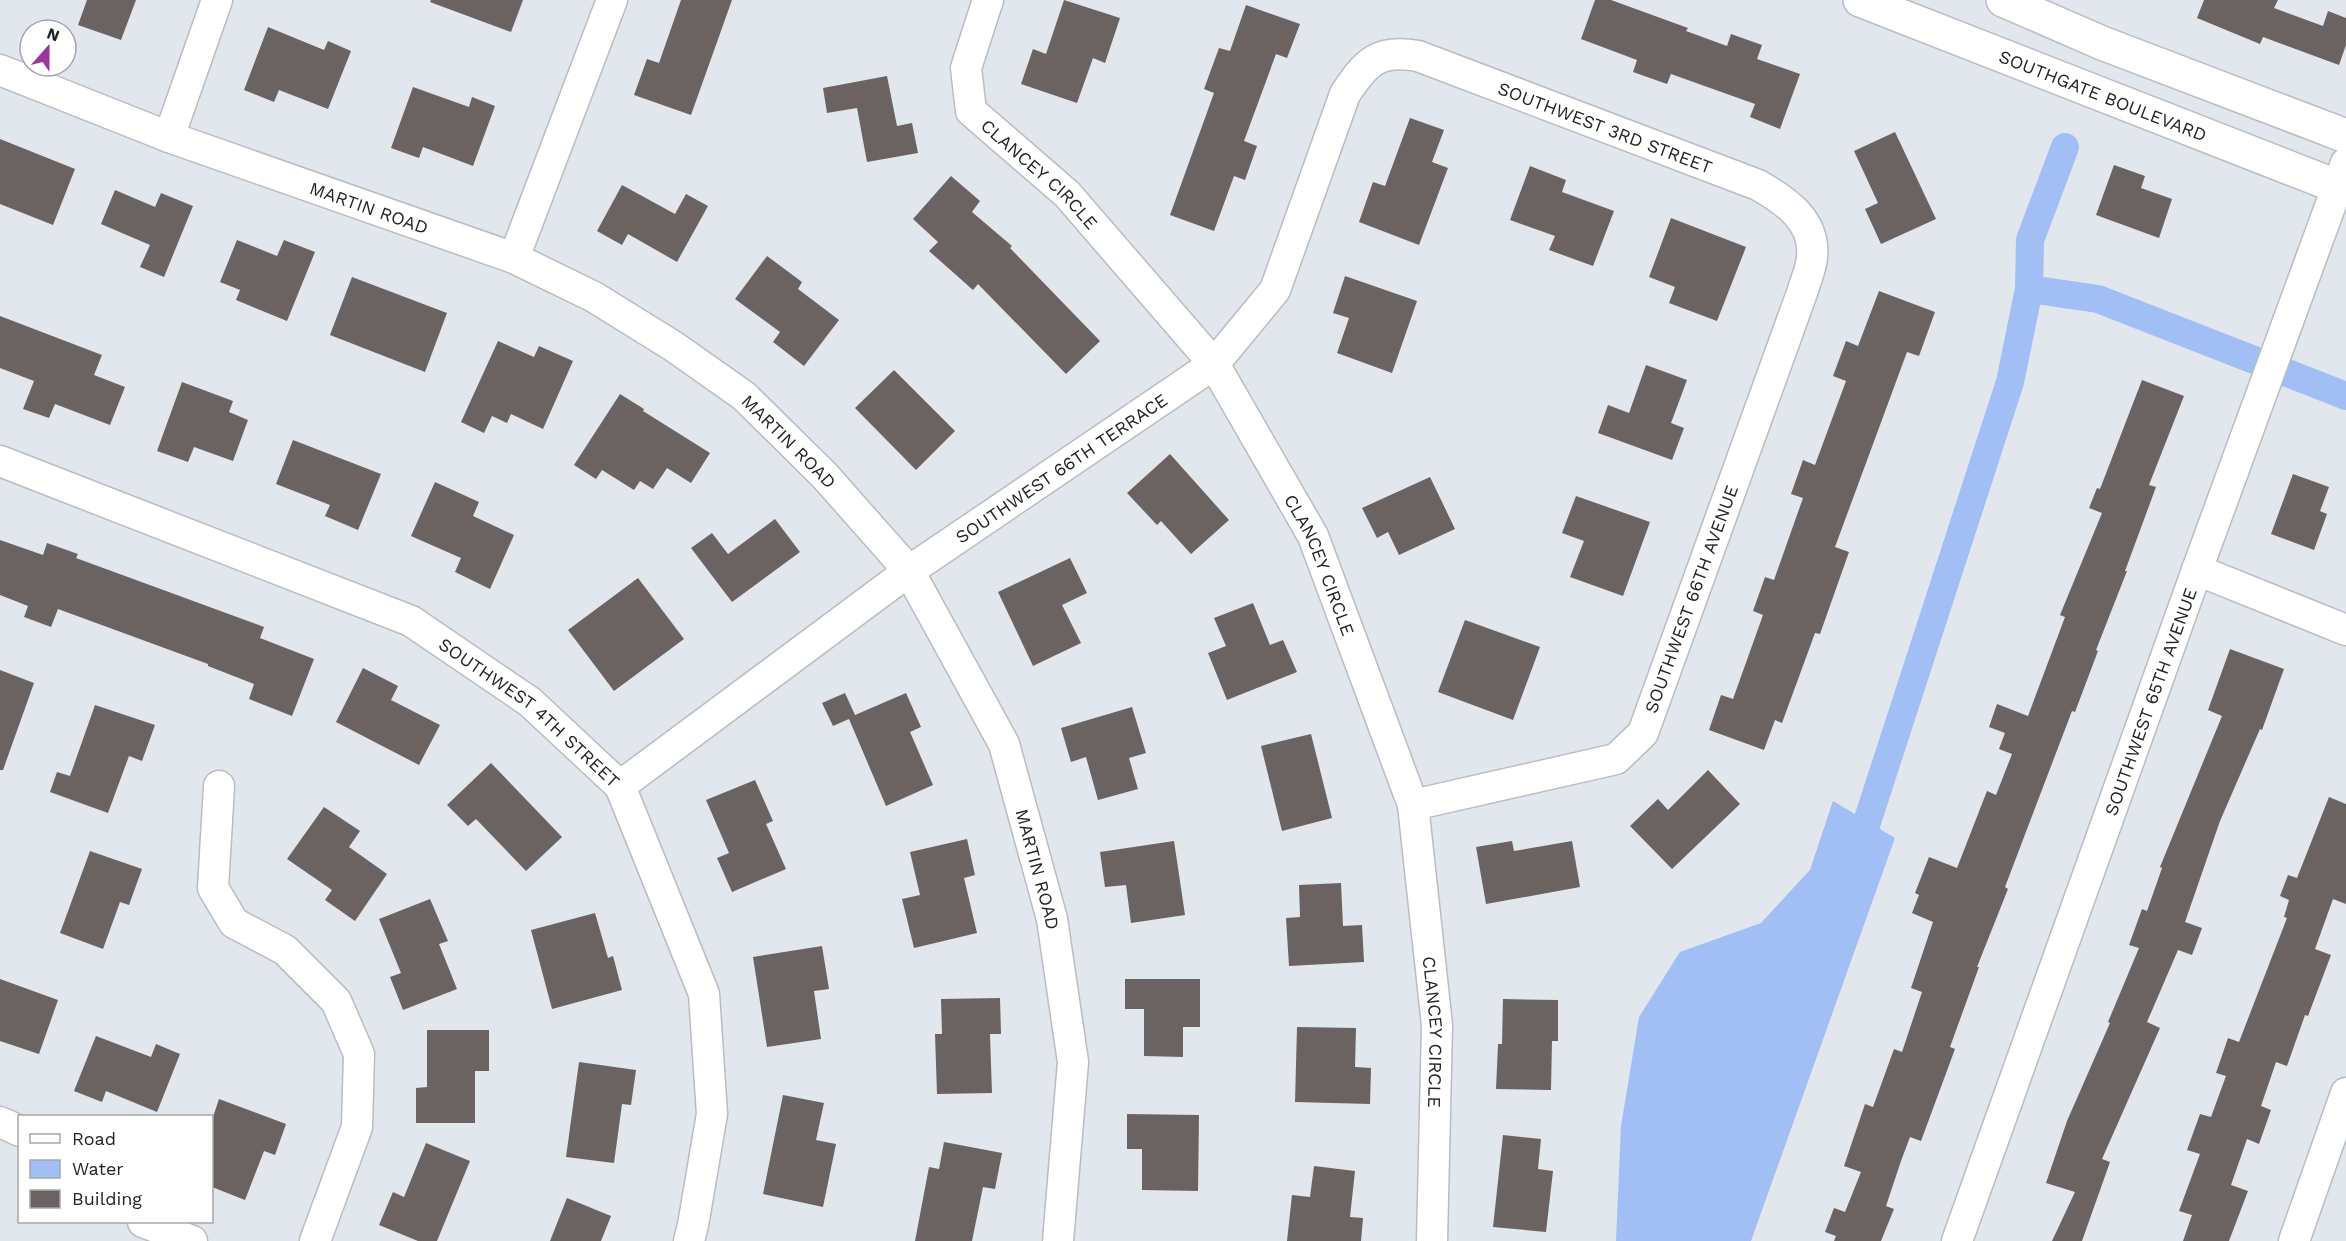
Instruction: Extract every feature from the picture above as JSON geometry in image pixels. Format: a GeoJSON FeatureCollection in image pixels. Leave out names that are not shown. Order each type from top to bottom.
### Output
{"type":"FeatureCollection","features":[{"type":"Feature","properties":{"kind":"main road","name":"SOUTHGATE BOULEVARD"},"geometry":{"type":"LineString","coordinates":[[1860,0],[2343,180]]}},
{"type":"Feature","properties":{"kind":"main road"},"geometry":{"type":"LineString","coordinates":[[2003,0],[2102,43],[2346,136]]}},
{"type":"Feature","properties":{"kind":"street"},"geometry":{"type":"LineString","coordinates":[[169,137],[217,0]]}},
{"type":"Feature","properties":{"kind":"street"},"geometry":{"type":"LineString","coordinates":[[514,258],[612,0]]}},
{"type":"Feature","properties":{"kind":"street","name":"CLANCEY CIRCLE"},"geometry":{"type":"LineString","coordinates":[[988,0],[966,68],[971,111],[1067,194],[1214,364],[1313,536],[1413,805],[1437,1025],[1432,1241]]}},
{"type":"Feature","properties":{"kind":"street","name":"SOUTHWEST 3RD STREET"},"geometry":{"type":"LineString","coordinates":[[1383,55],[1398,53],[1418,56],[1758,185],[1793,207],[1802,218],[1809,233]]}},
{"type":"Feature","properties":{"kind":"street","name":"SOUTHWEST 66TH TERRACE"},"geometry":{"type":"LineString","coordinates":[[620,786],[909,571],[1214,364],[1275,290],[1345,94],[1362,70],[1383,55]]}},
{"type":"Feature","properties":{"kind":"street","name":"MARTIN ROAD"},"geometry":{"type":"LineString","coordinates":[[0,70],[169,137],[514,258],[594,297],[674,346],[744,396],[825,476],[909,571],[1004,744],[1052,919],[1073,1062],[1058,1241]]}},
{"type":"Feature","properties":{"kind":"street","name":"SOUTHWEST 65TH AVENUE"},"geometry":{"type":"LineString","coordinates":[[1958,1241],[2197,570],[2287,322],[2343,180]]}},
{"type":"Feature","properties":{"kind":"street","name":"SOUTHWEST 66TH AVENUE"},"geometry":{"type":"LineString","coordinates":[[1413,805],[1616,759],[1643,733],[1803,290],[1812,260],[1809,233]]}},
{"type":"Feature","properties":{"kind":"street","name":"SOUTHWEST 4TH STREET"},"geometry":{"type":"LineString","coordinates":[[0,461],[411,621],[530,702],[620,786],[704,994],[712,1114],[689,1241]]}},
{"type":"Feature","properties":{"kind":"street"},"geometry":{"type":"LineString","coordinates":[[2197,570],[2346,630]]}},
{"type":"Feature","properties":{"kind":"street"},"geometry":{"type":"LineString","coordinates":[[219,786],[213,888],[234,923],[285,950],[336,1001],[359,1054],[357,1127],[315,1241]]}},
{"type":"Feature","properties":{"kind":"street"},"geometry":{"type":"LineString","coordinates":[[2294,1241],[2346,1093]]}},
{"type":"Feature","properties":{"kind":"street"},"geometry":{"type":"LineString","coordinates":[[0,1122],[18,1130]]}},
{"type":"Feature","properties":{"kind":"street"},"geometry":{"type":"LineString","coordinates":[[148,1223],[192,1241]]}},
{"type":"Feature","properties":{"kind":"water"},"geometry":{"type":"Polygon","coordinates":[[[1833,801],[1895,838],[1751,1241],[1616,1241],[1621,1126],[1639,1017],[1680,952],[1761,923],[1810,870],[1833,801]]]}},
{"type":"Feature","properties":{"kind":"building"},"geometry":{"type":"Polygon","coordinates":[[[87,0],[136,0],[121,40],[78,25],[87,0]]]}},
{"type":"Feature","properties":{"kind":"building"},"geometry":{"type":"Polygon","coordinates":[[[431,0],[523,0],[511,32],[430,2],[431,0]]]}},
{"type":"Feature","properties":{"kind":"building"},"geometry":{"type":"Polygon","coordinates":[[[681,0],[732,0],[691,115],[634,95],[647,59],[659,63],[681,0]]]}},
{"type":"Feature","properties":{"kind":"building"},"geometry":{"type":"Polygon","coordinates":[[[1064,0],[1120,18],[1105,63],[1093,58],[1077,103],[1021,84],[1033,49],[1046,54],[1064,0]]]}},
{"type":"Feature","properties":{"kind":"building"},"geometry":{"type":"Polygon","coordinates":[[[1595,0],[1611,0],[1688,28],[1686,31],[1727,46],[1731,34],[1762,45],[1757,59],[1800,74],[1780,129],[1750,117],[1755,104],[1671,74],[1667,84],[1633,72],[1637,60],[1581,39],[1595,0]]]}},
{"type":"Feature","properties":{"kind":"building"},"geometry":{"type":"Polygon","coordinates":[[[2204,0],[2278,0],[2274,8],[2323,26],[2328,11],[2346,18],[2346,45],[2339,65],[2263,37],[2260,44],[2197,18],[2204,0]]]}},
{"type":"Feature","properties":{"kind":"building"},"geometry":{"type":"Polygon","coordinates":[[[1246,5],[1300,24],[1287,58],[1276,54],[1244,141],[1257,146],[1245,180],[1234,176],[1214,231],[1170,215],[1214,93],[1204,89],[1219,48],[1230,51],[1246,5]]]}},
{"type":"Feature","properties":{"kind":"building"},"geometry":{"type":"Polygon","coordinates":[[[268,27],[324,50],[328,41],[351,51],[328,109],[279,90],[274,102],[244,90],[268,27]]]}},
{"type":"Feature","properties":{"kind":"building"},"geometry":{"type":"Polygon","coordinates":[[[887,76],[897,126],[912,123],[918,153],[867,162],[857,108],[827,113],[823,88],[887,76]]]}},
{"type":"Feature","properties":{"kind":"building"},"geometry":{"type":"Polygon","coordinates":[[[413,87],[469,107],[472,97],[495,106],[473,166],[423,147],[419,158],[391,148],[413,87]]]}},
{"type":"Feature","properties":{"kind":"building"},"geometry":{"type":"Polygon","coordinates":[[[1410,118],[1444,130],[1432,162],[1448,168],[1419,245],[1359,222],[1373,182],[1385,186],[1410,118]]]}},
{"type":"Feature","properties":{"kind":"building"},"geometry":{"type":"Polygon","coordinates":[[[1895,132],[1936,219],[1881,244],[1865,209],[1878,203],[1854,151],[1895,132]]]}},
{"type":"Feature","properties":{"kind":"building"},"geometry":{"type":"Polygon","coordinates":[[[0,139],[75,169],[53,225],[0,204],[0,139]]]}},
{"type":"Feature","properties":{"kind":"building"},"geometry":{"type":"Polygon","coordinates":[[[2114,165],[2145,176],[2141,188],[2172,199],[2159,238],[2096,215],[2114,165]]]}},
{"type":"Feature","properties":{"kind":"building"},"geometry":{"type":"Polygon","coordinates":[[[1530,166],[1566,180],[1562,192],[1614,211],[1593,266],[1549,250],[1555,236],[1510,220],[1530,166]]]}},
{"type":"Feature","properties":{"kind":"building"},"geometry":{"type":"Polygon","coordinates":[[[951,176],[980,201],[972,212],[1012,246],[1010,248],[1100,341],[1066,374],[978,284],[973,290],[929,251],[938,242],[913,219],[951,176]]]}},
{"type":"Feature","properties":{"kind":"building"},"geometry":{"type":"Polygon","coordinates":[[[622,185],[675,214],[686,194],[708,206],[677,262],[628,234],[622,245],[597,231],[622,185]]]}},
{"type":"Feature","properties":{"kind":"building"},"geometry":{"type":"Polygon","coordinates":[[[115,190],[155,207],[161,193],[193,206],[164,277],[140,267],[150,245],[101,224],[115,190]]]}},
{"type":"Feature","properties":{"kind":"building"},"geometry":{"type":"Polygon","coordinates":[[[1671,218],[1746,247],[1717,321],[1669,303],[1675,287],[1649,277],[1671,218]]]}},
{"type":"Feature","properties":{"kind":"building"},"geometry":{"type":"Polygon","coordinates":[[[237,240],[277,256],[284,240],[315,252],[287,321],[236,300],[240,290],[220,282],[237,240]]]}},
{"type":"Feature","properties":{"kind":"building"},"geometry":{"type":"Polygon","coordinates":[[[767,256],[802,282],[798,289],[839,320],[804,366],[773,342],[780,332],[735,299],[767,256]]]}},
{"type":"Feature","properties":{"kind":"building"},"geometry":{"type":"Polygon","coordinates":[[[1345,276],[1417,301],[1392,373],[1337,353],[1349,318],[1333,313],[1345,276]]]}},
{"type":"Feature","properties":{"kind":"building"},"geometry":{"type":"Polygon","coordinates":[[[352,277],[447,313],[425,372],[330,335],[352,277]]]}},
{"type":"Feature","properties":{"kind":"building"},"geometry":{"type":"Polygon","coordinates":[[[1879,291],[1935,312],[1919,356],[1907,352],[1835,547],[1849,552],[1820,634],[1815,633],[1782,723],[1775,720],[1764,750],[1709,730],[1721,695],[1733,699],[1763,615],[1753,611],[1765,577],[1774,580],[1803,498],[1791,494],[1803,460],[1815,465],[1846,381],[1833,376],[1846,341],[1858,346],[1879,291]]]}},
{"type":"Feature","properties":{"kind":"building"},"geometry":{"type":"Polygon","coordinates":[[[0,316],[102,355],[94,375],[125,387],[110,425],[55,404],[49,418],[23,409],[34,381],[0,368],[0,316]]]}},
{"type":"Feature","properties":{"kind":"building"},"geometry":{"type":"Polygon","coordinates":[[[498,341],[534,357],[539,346],[573,361],[543,429],[511,414],[507,423],[492,416],[484,433],[461,422],[498,341]]]}},
{"type":"Feature","properties":{"kind":"building"},"geometry":{"type":"Polygon","coordinates":[[[1646,365],[1687,380],[1671,423],[1684,428],[1672,460],[1598,433],[1608,405],[1629,413],[1646,365]]]}},
{"type":"Feature","properties":{"kind":"building"},"geometry":{"type":"Polygon","coordinates":[[[894,370],[955,431],[916,470],[855,408],[894,370]]]}},
{"type":"Feature","properties":{"kind":"building"},"geometry":{"type":"Polygon","coordinates":[[[2142,380],[2184,396],[2149,485],[2156,487],[2125,571],[2127,571],[2075,712],[2072,711],[2005,887],[2008,889],[1977,967],[1979,967],[1950,1047],[1955,1049],[1921,1141],[1910,1137],[1901,1161],[1886,1206],[1894,1209],[1881,1241],[1834,1241],[1836,1236],[1825,1232],[1834,1208],[1845,1212],[1861,1172],[1844,1166],[1865,1104],[1873,1107],[1894,1049],[1902,1052],[1922,992],[1911,988],[1933,922],[1912,913],[1919,895],[1915,893],[1929,857],[1957,868],[1987,791],[1996,795],[2012,754],[1999,749],[2005,733],[1989,727],[1997,704],[2028,716],[2065,617],[2060,615],[2102,513],[2089,508],[2097,488],[2100,489],[2142,380]]]}},
{"type":"Feature","properties":{"kind":"building"},"geometry":{"type":"Polygon","coordinates":[[[182,382],[233,401],[229,412],[248,420],[233,461],[194,447],[188,462],[157,451],[182,382]]]}},
{"type":"Feature","properties":{"kind":"building"},"geometry":{"type":"Polygon","coordinates":[[[620,394],[710,453],[691,483],[667,468],[653,489],[640,481],[634,490],[602,470],[596,479],[574,465],[620,394]]]}},
{"type":"Feature","properties":{"kind":"building"},"geometry":{"type":"Polygon","coordinates":[[[293,440],[381,474],[358,530],[325,516],[330,505],[276,484],[293,440]]]}},
{"type":"Feature","properties":{"kind":"building"},"geometry":{"type":"Polygon","coordinates":[[[1170,454],[1229,520],[1191,554],[1161,521],[1157,525],[1127,493],[1170,454]]]}},
{"type":"Feature","properties":{"kind":"building"},"geometry":{"type":"Polygon","coordinates":[[[2293,474],[2329,487],[2320,511],[2327,514],[2314,550],[2271,534],[2293,474]]]}},
{"type":"Feature","properties":{"kind":"building"},"geometry":{"type":"Polygon","coordinates":[[[1430,477],[1455,529],[1399,555],[1388,532],[1377,538],[1362,508],[1430,477]]]}},
{"type":"Feature","properties":{"kind":"building"},"geometry":{"type":"Polygon","coordinates":[[[435,482],[479,502],[473,516],[514,535],[490,589],[455,572],[461,558],[411,536],[435,482]]]}},
{"type":"Feature","properties":{"kind":"building"},"geometry":{"type":"Polygon","coordinates":[[[1576,496],[1650,522],[1623,596],[1570,577],[1584,541],[1562,533],[1576,496]]]}},
{"type":"Feature","properties":{"kind":"building"},"geometry":{"type":"Polygon","coordinates":[[[775,519],[800,552],[732,602],[691,548],[712,533],[728,554],[775,519]]]}},
{"type":"Feature","properties":{"kind":"building"},"geometry":{"type":"Polygon","coordinates":[[[0,540],[43,555],[47,543],[78,554],[76,558],[264,627],[260,638],[314,659],[292,716],[249,699],[254,684],[208,666],[208,664],[58,609],[51,627],[24,617],[28,606],[0,595],[0,540]]]}},
{"type":"Feature","properties":{"kind":"building"},"geometry":{"type":"Polygon","coordinates":[[[1070,558],[1087,593],[1062,605],[1081,643],[1033,666],[998,592],[1070,558]]]}},
{"type":"Feature","properties":{"kind":"building"},"geometry":{"type":"Polygon","coordinates":[[[638,578],[684,639],[614,691],[568,630],[638,578]]]}},
{"type":"Feature","properties":{"kind":"building"},"geometry":{"type":"Polygon","coordinates":[[[1253,603],[1270,645],[1283,640],[1297,672],[1227,700],[1208,653],[1226,646],[1214,618],[1253,603]]]}},
{"type":"Feature","properties":{"kind":"building"},"geometry":{"type":"Polygon","coordinates":[[[1465,620],[1540,647],[1513,720],[1438,692],[1465,620]]]}},
{"type":"Feature","properties":{"kind":"building"},"geometry":{"type":"Polygon","coordinates":[[[2230,649],[2284,669],[2262,730],[2260,729],[2220,821],[2185,922],[2202,928],[2192,955],[2178,950],[2147,1022],[2160,1028],[2102,1159],[2110,1162],[2082,1241],[2052,1241],[2075,1192],[2046,1183],[2067,1121],[2110,1023],[2108,1022],[2139,948],[2129,945],[2142,909],[2147,911],[2162,868],[2160,867],[2222,716],[2208,710],[2230,649]]]}},
{"type":"Feature","properties":{"kind":"building"},"geometry":{"type":"Polygon","coordinates":[[[363,668],[398,686],[391,700],[440,725],[419,765],[336,722],[363,668]]]}},
{"type":"Feature","properties":{"kind":"building"},"geometry":{"type":"Polygon","coordinates":[[[0,670],[34,683],[3,770],[0,770],[0,670]]]}},
{"type":"Feature","properties":{"kind":"building"},"geometry":{"type":"Polygon","coordinates":[[[845,693],[855,715],[906,693],[921,727],[910,732],[933,785],[886,806],[849,719],[833,726],[822,703],[845,693]]]}},
{"type":"Feature","properties":{"kind":"building"},"geometry":{"type":"Polygon","coordinates":[[[95,705],[155,725],[142,761],[129,756],[108,813],[50,792],[57,772],[70,776],[95,705]]]}},
{"type":"Feature","properties":{"kind":"building"},"geometry":{"type":"Polygon","coordinates":[[[1132,707],[1146,753],[1129,758],[1138,789],[1098,800],[1086,757],[1071,762],[1061,728],[1132,707]]]}},
{"type":"Feature","properties":{"kind":"building"},"geometry":{"type":"Polygon","coordinates":[[[1311,734],[1332,818],[1282,831],[1261,746],[1311,734]]]}},
{"type":"Feature","properties":{"kind":"building"},"geometry":{"type":"Polygon","coordinates":[[[491,763],[562,837],[526,871],[476,819],[468,826],[447,805],[491,763]]]}},
{"type":"Feature","properties":{"kind":"building"},"geometry":{"type":"Polygon","coordinates":[[[1708,770],[1740,804],[1672,869],[1630,826],[1658,799],[1668,810],[1708,770]]]}},
{"type":"Feature","properties":{"kind":"building"},"geometry":{"type":"Polygon","coordinates":[[[755,780],[773,821],[766,824],[786,869],[732,892],[717,858],[729,853],[706,800],[755,780]]]}},
{"type":"Feature","properties":{"kind":"building"},"geometry":{"type":"Polygon","coordinates":[[[2329,797],[2346,804],[2346,904],[2333,899],[2315,949],[2331,955],[2308,1016],[2305,1015],[2287,1066],[2276,1062],[2261,1106],[2271,1110],[2259,1144],[2247,1139],[2231,1185],[2248,1191],[2229,1241],[2183,1241],[2192,1215],[2179,1211],[2200,1154],[2187,1150],[2200,1114],[2211,1117],[2226,1076],[2216,1073],[2228,1038],[2239,1042],[2287,918],[2284,917],[2289,900],[2280,896],[2288,875],[2297,878],[2329,797]]]}},
{"type":"Feature","properties":{"kind":"building"},"geometry":{"type":"Polygon","coordinates":[[[324,807],[360,831],[349,847],[387,874],[355,921],[325,900],[332,890],[287,859],[324,807]]]}},
{"type":"Feature","properties":{"kind":"building"},"geometry":{"type":"Polygon","coordinates":[[[967,839],[975,875],[964,878],[977,933],[914,948],[902,899],[920,895],[910,852],[967,839]]]}},
{"type":"Feature","properties":{"kind":"building"},"geometry":{"type":"Polygon","coordinates":[[[1174,841],[1185,915],[1131,923],[1126,885],[1105,887],[1100,852],[1174,841]]]}},
{"type":"Feature","properties":{"kind":"building"},"geometry":{"type":"Polygon","coordinates":[[[1512,841],[1514,851],[1572,841],[1580,887],[1486,904],[1476,847],[1512,841]]]}},
{"type":"Feature","properties":{"kind":"building"},"geometry":{"type":"Polygon","coordinates":[[[90,851],[142,869],[129,905],[120,902],[103,949],[60,933],[90,851]]]}},
{"type":"Feature","properties":{"kind":"building"},"geometry":{"type":"Polygon","coordinates":[[[1341,883],[1343,926],[1362,925],[1364,962],[1289,966],[1286,918],[1300,917],[1299,885],[1341,883]]]}},
{"type":"Feature","properties":{"kind":"building"},"geometry":{"type":"Polygon","coordinates":[[[430,899],[448,941],[439,944],[457,989],[403,1010],[390,977],[401,973],[379,919],[430,899]]]}},
{"type":"Feature","properties":{"kind":"building"},"geometry":{"type":"Polygon","coordinates":[[[595,913],[608,958],[613,956],[622,990],[552,1009],[531,930],[595,913]]]}},
{"type":"Feature","properties":{"kind":"building"},"geometry":{"type":"Polygon","coordinates":[[[822,946],[829,989],[814,991],[821,1039],[767,1047],[753,957],[822,946]]]}},
{"type":"Feature","properties":{"kind":"building"},"geometry":{"type":"Polygon","coordinates":[[[0,979],[58,1000],[39,1054],[0,1041],[0,979]]]}},
{"type":"Feature","properties":{"kind":"building"},"geometry":{"type":"Polygon","coordinates":[[[1125,979],[1200,979],[1200,1027],[1183,1027],[1183,1057],[1144,1056],[1144,1009],[1125,1009],[1125,979]]]}},
{"type":"Feature","properties":{"kind":"building"},"geometry":{"type":"Polygon","coordinates":[[[1000,998],[1001,1034],[990,1034],[992,1093],[937,1094],[935,1034],[942,1034],[941,999],[1000,998]]]}},
{"type":"Feature","properties":{"kind":"building"},"geometry":{"type":"Polygon","coordinates":[[[1503,999],[1558,1000],[1558,1041],[1552,1041],[1551,1090],[1496,1089],[1498,1044],[1502,1044],[1503,999]]]}},
{"type":"Feature","properties":{"kind":"building"},"geometry":{"type":"Polygon","coordinates":[[[1297,1027],[1356,1028],[1355,1067],[1371,1068],[1370,1104],[1295,1102],[1297,1027]]]}},
{"type":"Feature","properties":{"kind":"building"},"geometry":{"type":"Polygon","coordinates":[[[427,1030],[489,1030],[489,1071],[475,1071],[475,1123],[416,1123],[416,1088],[427,1087],[427,1030]]]}},
{"type":"Feature","properties":{"kind":"building"},"geometry":{"type":"Polygon","coordinates":[[[96,1036],[151,1057],[156,1044],[180,1054],[157,1112],[106,1091],[102,1102],[74,1091],[96,1036]]]}},
{"type":"Feature","properties":{"kind":"building"},"geometry":{"type":"Polygon","coordinates":[[[579,1062],[636,1070],[631,1105],[622,1104],[614,1163],[566,1157],[579,1062]]]}},
{"type":"Feature","properties":{"kind":"building"},"geometry":{"type":"Polygon","coordinates":[[[783,1095],[824,1103],[816,1140],[836,1144],[823,1207],[763,1194],[783,1095]]]}},
{"type":"Feature","properties":{"kind":"building"},"geometry":{"type":"Polygon","coordinates":[[[219,1099],[286,1124],[275,1155],[264,1151],[245,1200],[213,1187],[213,1117],[219,1099]]]}},
{"type":"Feature","properties":{"kind":"building"},"geometry":{"type":"Polygon","coordinates":[[[1127,1114],[1199,1115],[1198,1191],[1142,1190],[1142,1149],[1127,1149],[1127,1114]]]}},
{"type":"Feature","properties":{"kind":"building"},"geometry":{"type":"Polygon","coordinates":[[[1503,1135],[1541,1139],[1538,1169],[1553,1171],[1546,1232],[1493,1227],[1503,1135]]]}},
{"type":"Feature","properties":{"kind":"building"},"geometry":{"type":"Polygon","coordinates":[[[944,1142],[1002,1153],[995,1189],[983,1187],[972,1241],[915,1241],[929,1167],[939,1169],[944,1142]]]}},
{"type":"Feature","properties":{"kind":"building"},"geometry":{"type":"Polygon","coordinates":[[[426,1143],[470,1161],[437,1241],[418,1241],[379,1225],[393,1192],[404,1197],[426,1143]]]}},
{"type":"Feature","properties":{"kind":"building"},"geometry":{"type":"Polygon","coordinates":[[[1314,1166],[1355,1171],[1350,1217],[1363,1218],[1361,1241],[1287,1241],[1292,1195],[1310,1197],[1314,1166]]]}},
{"type":"Feature","properties":{"kind":"building"},"geometry":{"type":"Polygon","coordinates":[[[567,1198],[611,1216],[601,1241],[550,1241],[567,1198]]]}},
{"type":"Feature","properties":{"kind":"waterway"},"geometry":{"type":"LineString","coordinates":[[1855,859],[2010,382],[2029,289],[2030,240],[2065,147]]}},
{"type":"Feature","properties":{"kind":"waterway"},"geometry":{"type":"LineString","coordinates":[[2029,289],[2098,299],[2346,396]]}}]}
